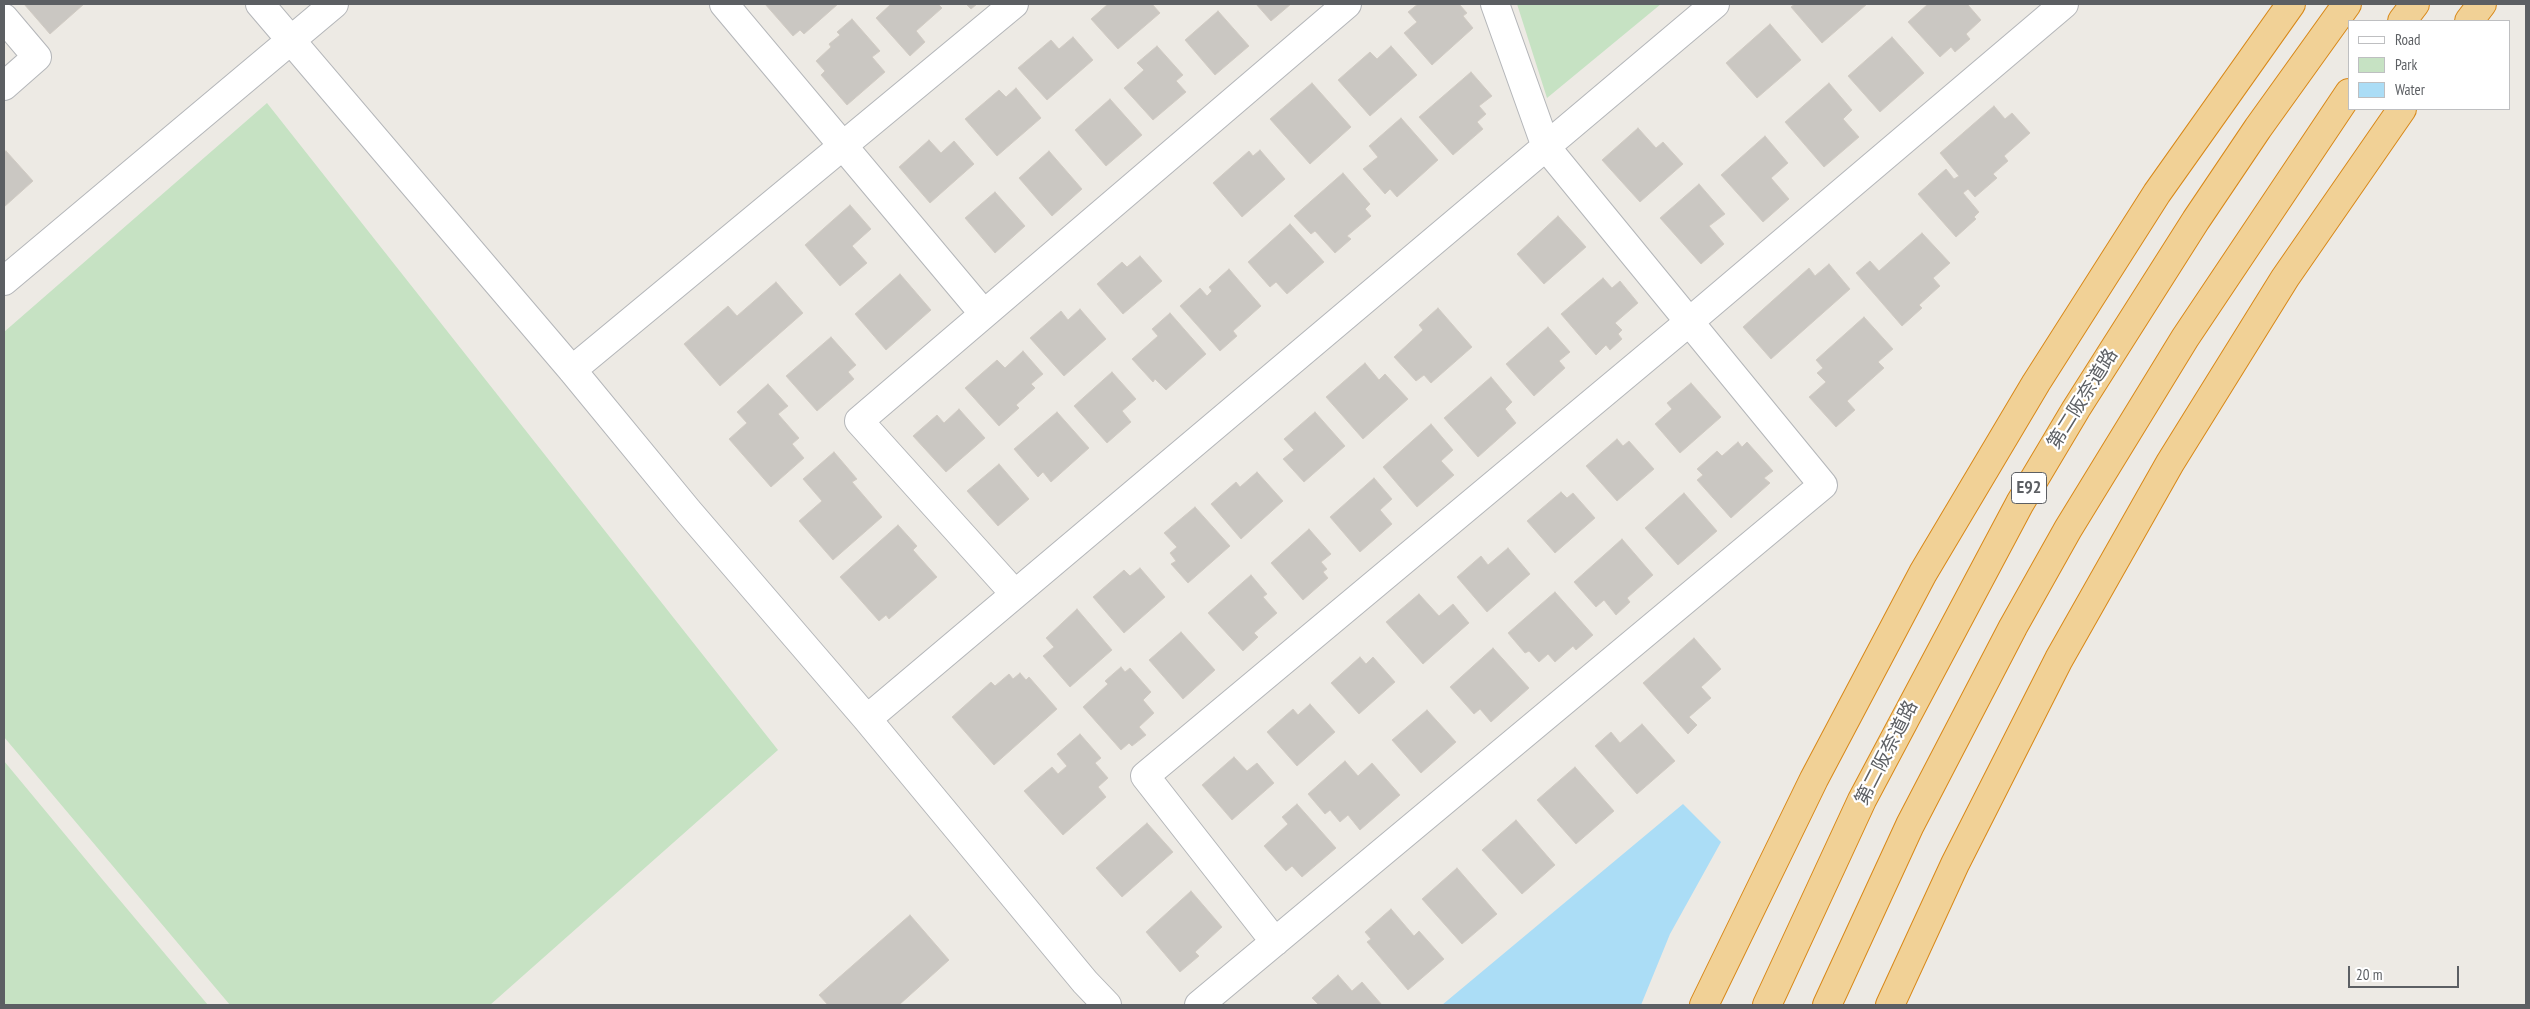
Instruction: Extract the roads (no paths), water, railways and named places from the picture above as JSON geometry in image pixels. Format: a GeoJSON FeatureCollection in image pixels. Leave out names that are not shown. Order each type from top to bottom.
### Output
{"type":"FeatureCollection","features":[{"type":"Feature","properties":{"kind":"highway"},"geometry":{"type":"LineString","coordinates":[[1704,1005],[1814,779],[1924,573],[2036,383],[2157,193],[2290,4]]}},
{"type":"Feature","properties":{"kind":"highway","name":"第二阪奈道路"},"geometry":{"type":"LineString","coordinates":[[1767,1005],[1862,800],[2020,503],[2081,401],[2196,220],[2258,128],[2347,4]]}},
{"type":"Feature","properties":{"kind":"highway"},"geometry":{"type":"LineString","coordinates":[[2403,20],[2415,4]]}},
{"type":"Feature","properties":{"kind":"highway"},"geometry":{"type":"LineString","coordinates":[[2470,20],[2482,4]]}},
{"type":"Feature","properties":{"kind":"highway"},"geometry":{"type":"LineString","coordinates":[[1827,1005],[1910,825],[2013,627],[2068,529],[2185,338],[2348,94]]}},
{"type":"Feature","properties":{"kind":"highway"},"geometry":{"type":"LineString","coordinates":[[1890,1005],[1955,864],[2059,659],[2166,472],[2285,278],[2401,110]]}},
{"type":"Feature","properties":{"kind":"street"},"geometry":{"type":"LineString","coordinates":[[260,4],[572,370],[688,511],[868,719],[1085,982],[1107,1005]]}},
{"type":"Feature","properties":{"kind":"street"},"geometry":{"type":"LineString","coordinates":[[4,280],[334,4]]}},
{"type":"Feature","properties":{"kind":"street"},"geometry":{"type":"LineString","coordinates":[[724,4],[984,314]]}},
{"type":"Feature","properties":{"kind":"street"},"geometry":{"type":"LineString","coordinates":[[572,370],[1014,4]]}},
{"type":"Feature","properties":{"kind":"street"},"geometry":{"type":"LineString","coordinates":[[1015,594],[859,421],[1347,4]]}},
{"type":"Feature","properties":{"kind":"street"},"geometry":{"type":"LineString","coordinates":[[1199,1005],[1824,485],[1546,147],[1495,4]]}},
{"type":"Feature","properties":{"kind":"street"},"geometry":{"type":"LineString","coordinates":[[868,719],[1715,4]]}},
{"type":"Feature","properties":{"kind":"street"},"geometry":{"type":"LineString","coordinates":[[1275,942],[1145,776],[1689,322],[2064,4]]}},
{"type":"Feature","properties":{"kind":"street"},"geometry":{"type":"LineString","coordinates":[[4,18],[37,58],[4,86]]}},
{"type":"Feature","properties":{"kind":"water"},"geometry":{"type":"Polygon","coordinates":[[[1683,804],[1721,842],[1670,934],[1641,1005],[1442,1005],[1683,804]]]}}]}
